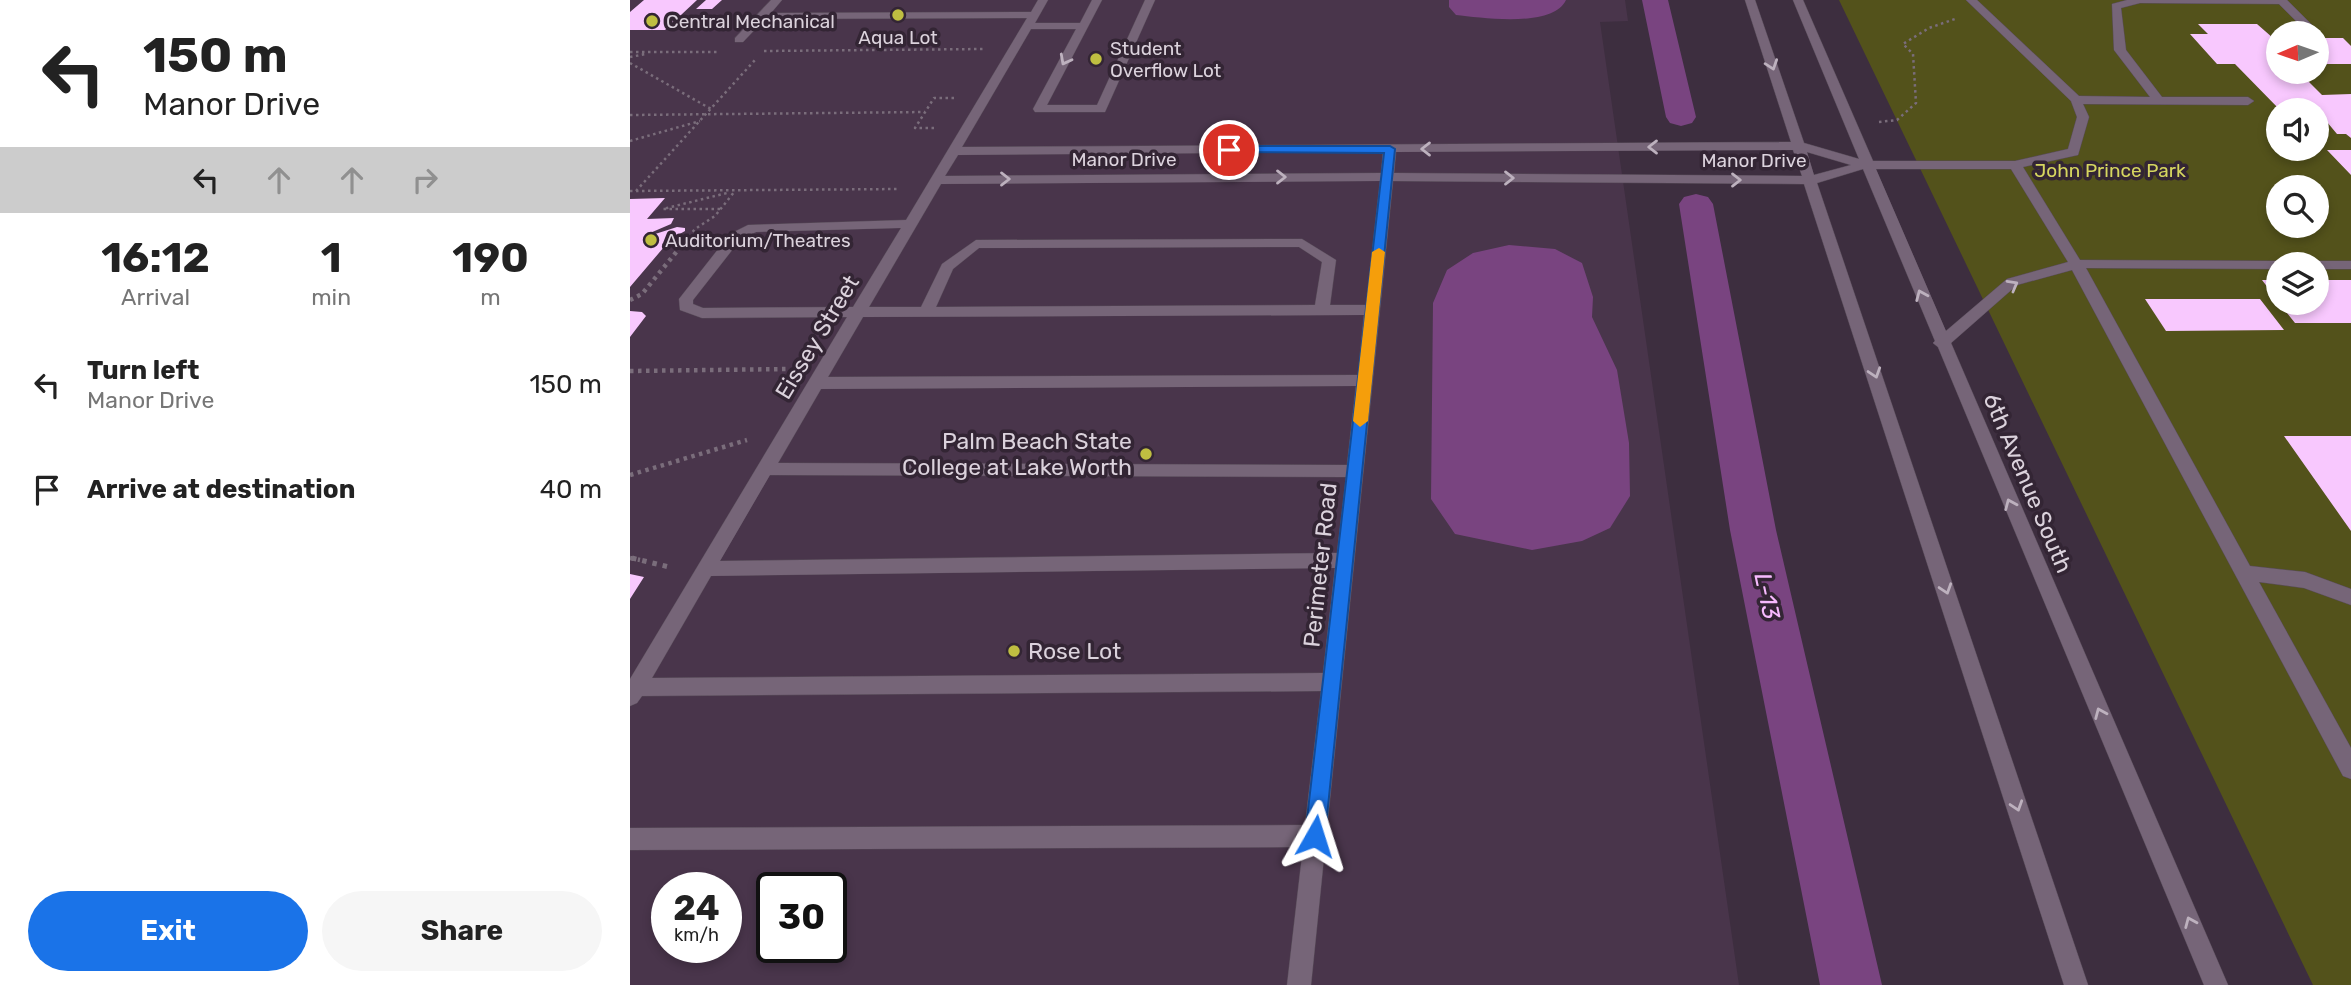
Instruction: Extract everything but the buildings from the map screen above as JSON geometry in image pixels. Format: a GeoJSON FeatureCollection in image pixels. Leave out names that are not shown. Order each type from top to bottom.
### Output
{"type":"FeatureCollection","features":[{"type":"Feature","properties":{"kind":"street"},"geometry":{"type":"LineString","coordinates":[[739,40],[777,0]]}},
{"type":"Feature","properties":{"kind":"street","name":"Eissey Street"},"geometry":{"type":"LineString","coordinates":[[633,692],[1043,0]]}},
{"type":"Feature","properties":{"kind":"street"},"geometry":{"type":"LineString","coordinates":[[1097,0],[1039,109],[1101,109],[1150,0]]}},
{"type":"Feature","properties":{"kind":"street"},"geometry":{"type":"LineString","coordinates":[[1750,0],[1812,180],[2076,985]]}},
{"type":"Feature","properties":{"kind":"street","name":"6th Avenue South"},"geometry":{"type":"LineString","coordinates":[[1798,0],[1941,343],[2217,985]]}},
{"type":"Feature","properties":{"kind":"street"},"geometry":{"type":"LineString","coordinates":[[1866,165],[2015,165],[2074,152],[2083,117],[2076,100],[1971,0]]}},
{"type":"Feature","properties":{"kind":"street"},"geometry":{"type":"LineString","coordinates":[[2160,100],[2120,50],[2116,6],[2140,0],[2282,1],[2302,21]]}},
{"type":"Feature","properties":{"kind":"street"},"geometry":{"type":"LineString","coordinates":[[761,16],[1031,20],[1083,26]]}},
{"type":"Feature","properties":{"kind":"street"},"geometry":{"type":"LineString","coordinates":[[2076,100],[2248,101]]}},
{"type":"Feature","properties":{"kind":"street","name":"Manor Drive"},"geometry":{"type":"LineString","coordinates":[[954,151],[1800,146],[1866,165]]}},
{"type":"Feature","properties":{"kind":"street","name":"Perimeter Road"},"geometry":{"type":"LineString","coordinates":[[1299,985],[1390,149]]}},
{"type":"Feature","properties":{"kind":"street","name":"Manor Drive"},"geometry":{"type":"LineString","coordinates":[[936,180],[1387,177],[1812,180],[1866,165]]}},
{"type":"Feature","properties":{"kind":"street"},"geometry":{"type":"LineString","coordinates":[[2015,165],[2077,264],[2351,769]]}},
{"type":"Feature","properties":{"kind":"street"},"geometry":{"type":"LineString","coordinates":[[910,224],[753,228],[735,237],[685,302],[685,307],[702,313],[1372,310]]}},
{"type":"Feature","properties":{"kind":"street"},"geometry":{"type":"LineString","coordinates":[[926,312],[947,267],[976,244],[1302,243],[1329,260],[1322,310]]}},
{"type":"Feature","properties":{"kind":"street"},"geometry":{"type":"LineString","coordinates":[[1941,343],[2011,282],[2077,264],[2266,265]]}},
{"type":"Feature","properties":{"kind":"street"},"geometry":{"type":"LineString","coordinates":[[2329,265],[2351,265]]}},
{"type":"Feature","properties":{"kind":"street"},"geometry":{"type":"LineString","coordinates":[[816,383],[1365,380]]}},
{"type":"Feature","properties":{"kind":"street"},"geometry":{"type":"LineString","coordinates":[[765,469],[1355,471]]}},
{"type":"Feature","properties":{"kind":"street"},"geometry":{"type":"LineString","coordinates":[[706,569],[1345,560]]}},
{"type":"Feature","properties":{"kind":"street"},"geometry":{"type":"LineString","coordinates":[[2244,573],[2305,580],[2351,597]]}},
{"type":"Feature","properties":{"kind":"street"},"geometry":{"type":"LineString","coordinates":[[633,692],[1332,682]]}},
{"type":"Feature","properties":{"kind":"street"},"geometry":{"type":"LineString","coordinates":[[630,839],[1315,836]]}},
{"type":"Feature","properties":{"kind":"path"},"geometry":{"type":"LineString","coordinates":[[1880,122],[1897,120],[1916,103],[1913,54],[1903,44],[1929,28],[1960,17],[1949,9]]}},
{"type":"Feature","properties":{"kind":"path"},"geometry":{"type":"LineString","coordinates":[[636,191],[770,43]]}},
{"type":"Feature","properties":{"kind":"path"},"geometry":{"type":"LineString","coordinates":[[763,51],[991,49]]}},
{"type":"Feature","properties":{"kind":"path"},"geometry":{"type":"LineString","coordinates":[[630,54],[728,52]]}},
{"type":"Feature","properties":{"kind":"path"},"geometry":{"type":"LineString","coordinates":[[630,64],[711,109]]}},
{"type":"Feature","properties":{"kind":"path"},"geometry":{"type":"LineString","coordinates":[[942,128],[915,128],[934,98],[961,98]]}},
{"type":"Feature","properties":{"kind":"path"},"geometry":{"type":"LineString","coordinates":[[630,115],[925,112]]}},
{"type":"Feature","properties":{"kind":"path"},"geometry":{"type":"LineString","coordinates":[[630,141],[700,121]]}},
{"type":"Feature","properties":{"kind":"path"},"geometry":{"type":"LineString","coordinates":[[630,191],[904,189]]}},
{"type":"Feature","properties":{"kind":"path"},"geometry":{"type":"LineString","coordinates":[[630,300],[642,294],[695,229],[721,209],[735,191]]}},
{"type":"Feature","properties":{"kind":"path"},"geometry":{"type":"LineString","coordinates":[[721,209],[663,209],[735,191]]}},
{"type":"Feature","properties":{"kind":"path"},"geometry":{"type":"LineString","coordinates":[[630,371],[825,368]]}},
{"type":"Feature","properties":{"kind":"path"},"geometry":{"type":"LineString","coordinates":[[630,475],[749,439]]}},
{"type":"Feature","properties":{"kind":"path"},"geometry":{"type":"LineString","coordinates":[[630,558],[669,566]]}},
{"type":"Feature","properties":{"kind":"shaded area","name":"Palm Beach State College at Lake Worth"},"geometry":{"type":"Polygon","coordinates":[[[630,0],[1625,0],[1628,21],[1600,22],[1739,985],[630,985],[630,0]]]}},
{"type":"Feature","properties":{"kind":"shaded area"},"geometry":{"type":"Polygon","coordinates":[[[1449,0],[1566,0],[1559,9],[1547,15],[1516,19],[1456,15],[1449,7],[1449,0]]]}},
{"type":"Feature","properties":{"kind":"shaded area"},"geometry":{"type":"Polygon","coordinates":[[[1509,245],[1555,249],[1582,263],[1593,297],[1592,317],[1617,370],[1629,443],[1630,496],[1610,528],[1582,541],[1532,550],[1455,534],[1431,499],[1433,303],[1447,270],[1473,253],[1509,245]]]}},
{"type":"Feature","properties":{"kind":"green space","name":"John Prince Park"},"geometry":{"type":"Polygon","coordinates":[[[1839,0],[2351,0],[2351,985],[2313,985],[1839,0]]]}},
{"type":"Feature","properties":{"kind":"waterway","name":"L-13"},"geometry":{"type":"LineString","coordinates":[[1655,0],[1681,117]]}},
{"type":"Feature","properties":{"kind":"waterway","name":"L-13"},"geometry":{"type":"LineString","coordinates":[[1696,204],[1753,530],[1851,985]]}},
{"type":"Feature","properties":{"kind":"slow traffic"},"geometry":{"type":"LineString","coordinates":[[1360,421],[1379,252]]}},
{"type":"Feature","properties":{"kind":"place","name":"Aqua Lot"},"geometry":{"type":"Point","coordinates":[898,15]}},
{"type":"Feature","properties":{"kind":"place","name":"Central Mechanical"},"geometry":{"type":"Point","coordinates":[652,21]}},
{"type":"Feature","properties":{"kind":"place","name":"Student Overflow Lot"},"geometry":{"type":"Point","coordinates":[1096,59]}},
{"type":"Feature","properties":{"kind":"place","name":"Auditorium/Theatres"},"geometry":{"type":"Point","coordinates":[651,240]}},
{"type":"Feature","properties":{"kind":"place","name":"Palm Beach State College at Lake Worth"},"geometry":{"type":"Point","coordinates":[1146,454]}},
{"type":"Feature","properties":{"kind":"place","name":"Rose Lot"},"geometry":{"type":"Point","coordinates":[1014,651]}},
{"type":"Feature","properties":{"kind":"route"},"geometry":{"type":"LineString","coordinates":[[1229,150],[1390,149],[1315,836]]}}]}
